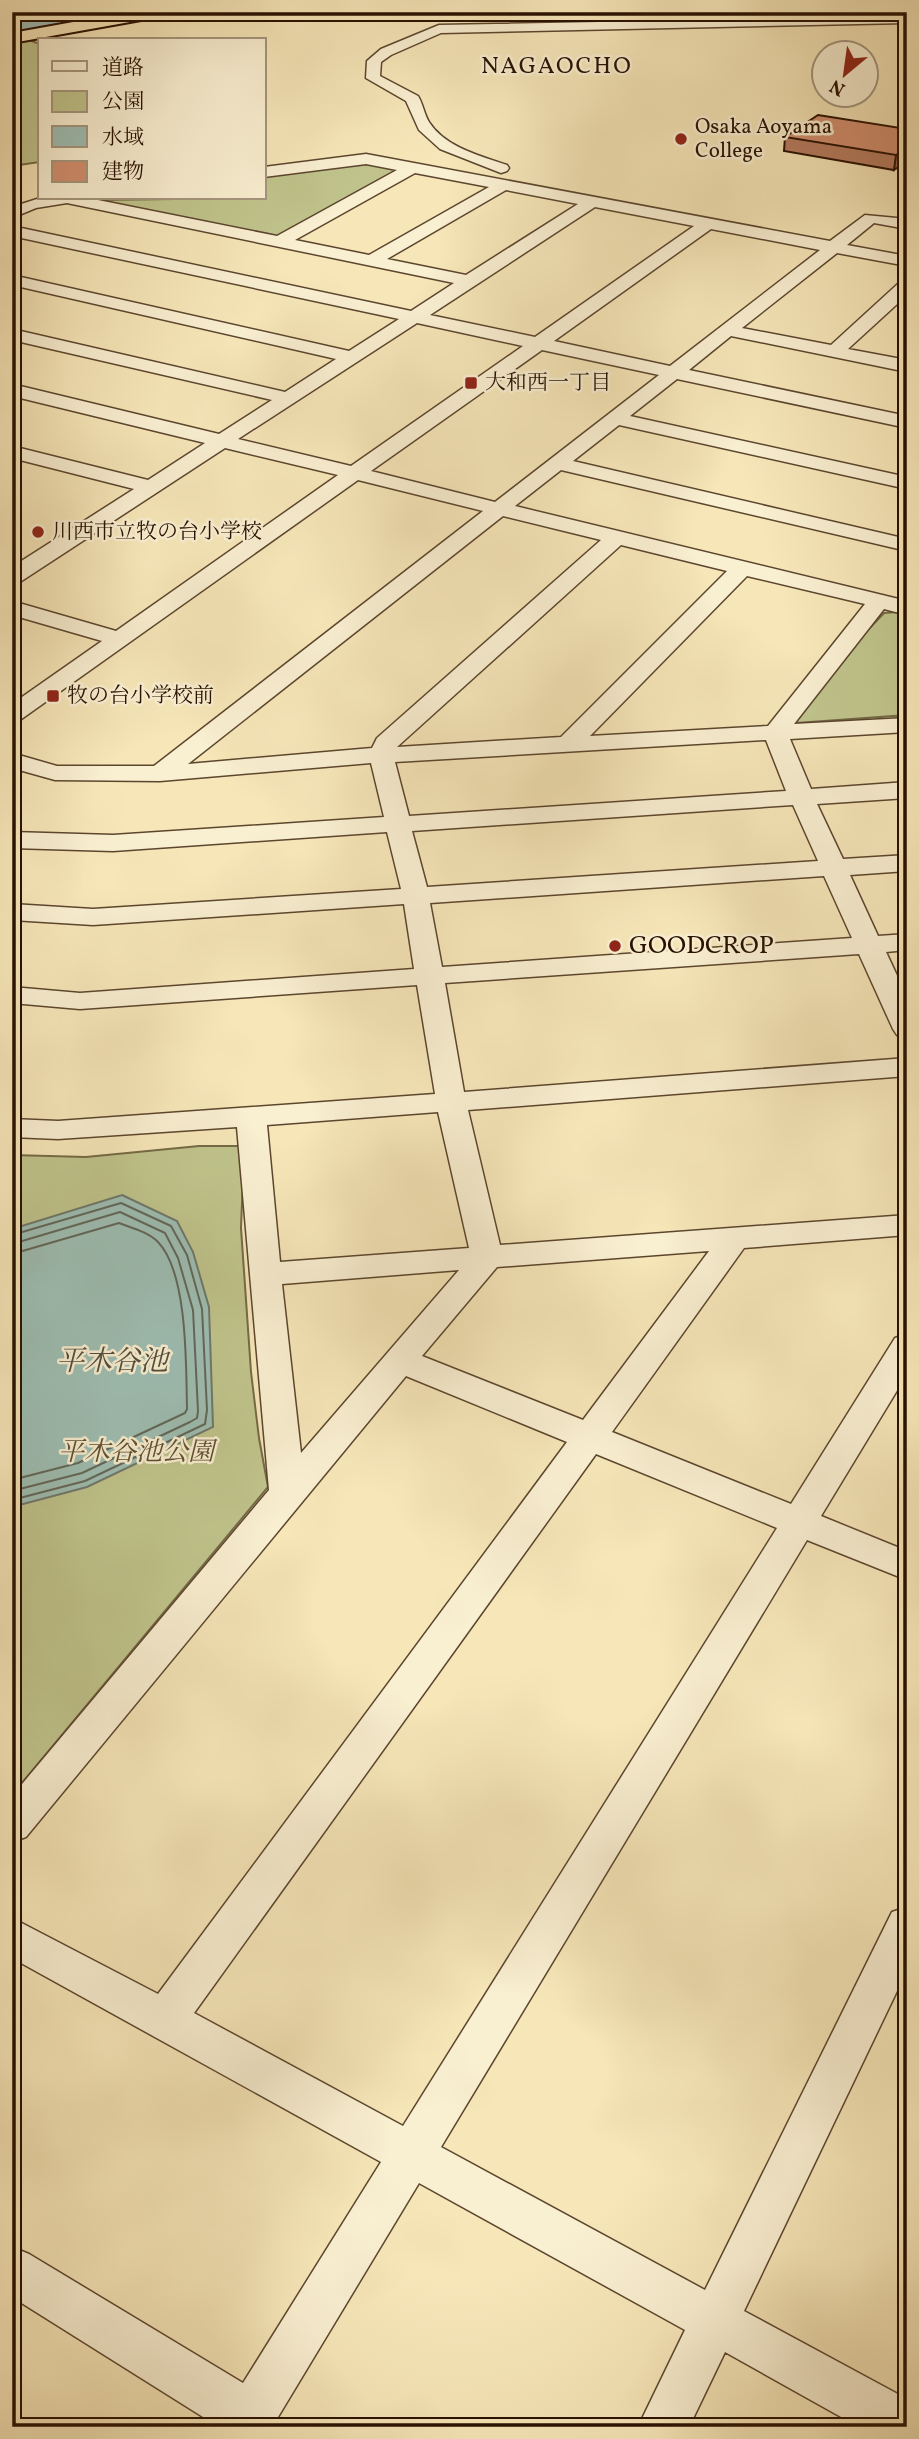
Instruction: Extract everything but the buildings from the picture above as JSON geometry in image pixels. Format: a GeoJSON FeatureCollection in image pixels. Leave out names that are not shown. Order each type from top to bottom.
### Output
{"type":"FeatureCollection","features":[{"type":"Feature","properties":{"kind":"highway"},"geometry":{"type":"LineString","coordinates":[[12,38],[158,12]]}},
{"type":"Feature","properties":{"kind":"street"},"geometry":{"type":"LineString","coordinates":[[660,25],[659,16],[812,12]]}},
{"type":"Feature","properties":{"kind":"street"},"geometry":{"type":"LineString","coordinates":[[502,177],[430,135],[416,118],[413,99],[373,78],[374,61],[386,52],[439,29],[660,25],[850,17],[907,19]]}},
{"type":"Feature","properties":{"kind":"street"},"geometry":{"type":"LineString","coordinates":[[266,172],[366,159],[412,168],[502,177],[593,201],[907,261]]}},
{"type":"Feature","properties":{"kind":"street"},"geometry":{"type":"LineString","coordinates":[[279,242],[412,168]]}},
{"type":"Feature","properties":{"kind":"street"},"geometry":{"type":"LineString","coordinates":[[371,261],[502,177]]}},
{"type":"Feature","properties":{"kind":"street"},"geometry":{"type":"LineString","coordinates":[[12,213],[32,204],[55,200]]}},
{"type":"Feature","properties":{"kind":"street"},"geometry":{"type":"LineString","coordinates":[[77,200],[469,281]]}},
{"type":"Feature","properties":{"kind":"street"},"geometry":{"type":"LineString","coordinates":[[12,577],[593,201]]}},
{"type":"Feature","properties":{"kind":"street"},"geometry":{"type":"LineString","coordinates":[[160,774],[871,218],[907,224]]}},
{"type":"Feature","properties":{"kind":"street"},"geometry":{"type":"LineString","coordinates":[[12,715],[709,223]]}},
{"type":"Feature","properties":{"kind":"street"},"geometry":{"type":"LineString","coordinates":[[12,231],[907,422]]}},
{"type":"Feature","properties":{"kind":"street"},"geometry":{"type":"LineString","coordinates":[[55,256],[76,245]]}},
{"type":"Feature","properties":{"kind":"street"},"geometry":{"type":"LineString","coordinates":[[12,278],[33,266]]}},
{"type":"Feature","properties":{"kind":"street"},"geometry":{"type":"LineString","coordinates":[[12,278],[352,357]]}},
{"type":"Feature","properties":{"kind":"street"},"geometry":{"type":"LineString","coordinates":[[835,351],[907,285]]}},
{"type":"Feature","properties":{"kind":"street"},"geometry":{"type":"LineString","coordinates":[[727,330],[907,366]]}},
{"type":"Feature","properties":{"kind":"street"},"geometry":{"type":"LineString","coordinates":[[12,334],[288,398]]}},
{"type":"Feature","properties":{"kind":"street"},"geometry":{"type":"LineString","coordinates":[[12,390],[907,608]]}},
{"type":"Feature","properties":{"kind":"street"},"geometry":{"type":"LineString","coordinates":[[614,418],[907,483]]}},
{"type":"Feature","properties":{"kind":"street"},"geometry":{"type":"LineString","coordinates":[[12,452],[150,487]]}},
{"type":"Feature","properties":{"kind":"street"},"geometry":{"type":"LineString","coordinates":[[557,463],[907,545]]}},
{"type":"Feature","properties":{"kind":"street"},"geometry":{"type":"LineString","coordinates":[[487,1258],[451,1102],[416,897],[381,755],[386,743],[617,537]]}},
{"type":"Feature","properties":{"kind":"street"},"geometry":{"type":"LineString","coordinates":[[567,745],[742,568]]}},
{"type":"Feature","properties":{"kind":"street"},"geometry":{"type":"LineString","coordinates":[[775,733],[879,601]]}},
{"type":"Feature","properties":{"kind":"street"},"geometry":{"type":"LineString","coordinates":[[12,608],[120,639]]}},
{"type":"Feature","properties":{"kind":"street"},"geometry":{"type":"LineString","coordinates":[[12,760],[55,773],[160,774],[381,755],[907,725]]}},
{"type":"Feature","properties":{"kind":"street"},"geometry":{"type":"LineString","coordinates":[[775,733],[907,1029]]}},
{"type":"Feature","properties":{"kind":"street"},"geometry":{"type":"LineString","coordinates":[[12,840],[113,843],[907,790]]}},
{"type":"Feature","properties":{"kind":"street"},"geometry":{"type":"LineString","coordinates":[[12,912],[93,917],[907,863]]}},
{"type":"Feature","properties":{"kind":"street"},"geometry":{"type":"LineString","coordinates":[[12,995],[80,1001],[907,942]]}},
{"type":"Feature","properties":{"kind":"street"},"geometry":{"type":"LineString","coordinates":[[12,1128],[58,1130],[251,1117],[907,1067]]}},
{"type":"Feature","properties":{"kind":"street"},"geometry":{"type":"LineString","coordinates":[[251,1117],[287,1493]]}},
{"type":"Feature","properties":{"kind":"street"},"geometry":{"type":"LineString","coordinates":[[265,1274],[907,1225]]}},
{"type":"Feature","properties":{"kind":"street"},"geometry":{"type":"LineString","coordinates":[[164,2020],[735,1238]]}},
{"type":"Feature","properties":{"kind":"street"},"geometry":{"type":"LineString","coordinates":[[12,1825],[287,1493],[487,1258]]}},
{"type":"Feature","properties":{"kind":"street"},"geometry":{"type":"LineString","coordinates":[[12,2270],[247,2421],[907,1346]]}},
{"type":"Feature","properties":{"kind":"street"},"geometry":{"type":"LineString","coordinates":[[400,1360],[907,1566]]}},
{"type":"Feature","properties":{"kind":"street"},"geometry":{"type":"LineString","coordinates":[[663,2427],[907,1925]]}},
{"type":"Feature","properties":{"kind":"street"},"geometry":{"type":"LineString","coordinates":[[12,1936],[907,2426]]}},
{"type":"Feature","properties":{"kind":"green space"},"geometry":{"type":"Polygon","coordinates":[[[12,34],[38,43],[38,162],[12,166],[12,34]]]}},
{"type":"Feature","properties":{"kind":"green space"},"geometry":{"type":"Polygon","coordinates":[[[368,161],[406,168],[283,238],[95,200],[266,200],[266,175],[368,161]]]}},
{"type":"Feature","properties":{"kind":"green space"},"geometry":{"type":"Polygon","coordinates":[[[884,613],[907,614],[907,715],[796,723],[784,718],[884,613]]]}},
{"type":"Feature","properties":{"kind":"green space","name":"平木谷池公園"},"geometry":{"type":"Polygon","coordinates":[[[199,1146],[239,1146],[243,1178],[241,1228],[251,1372],[268,1487],[12,1795],[12,1155],[86,1157],[199,1146]]]}},
{"type":"Feature","properties":{"kind":"water","name":"平木谷池"},"geometry":{"type":"Polygon","coordinates":[[[122,1195],[177,1221],[193,1252],[209,1307],[213,1427],[87,1487],[12,1507],[12,1229],[122,1195]]]}},
{"type":"Feature","properties":{"kind":"waterway"},"geometry":{"type":"LineString","coordinates":[[12,28],[112,12]]}},
{"type":"Feature","properties":{"kind":"place","name":"Osaka Aoyama College"},"geometry":{"type":"Point","coordinates":[681,139]}},
{"type":"Feature","properties":{"kind":"place","name":"大和西一丁目"},"geometry":{"type":"Point","coordinates":[471,383]}},
{"type":"Feature","properties":{"kind":"place","name":"川西市立牧の台小学校"},"geometry":{"type":"Point","coordinates":[38,532]}},
{"type":"Feature","properties":{"kind":"place","name":"牧の台小学校前"},"geometry":{"type":"Point","coordinates":[53,696]}},
{"type":"Feature","properties":{"kind":"place","name":"GOODCROP"},"geometry":{"type":"Point","coordinates":[615,946]}},
{"type":"Feature","properties":{"kind":"district","name":"NAGAOCHO"},"geometry":{"type":"Point","coordinates":[557,67]}}]}
